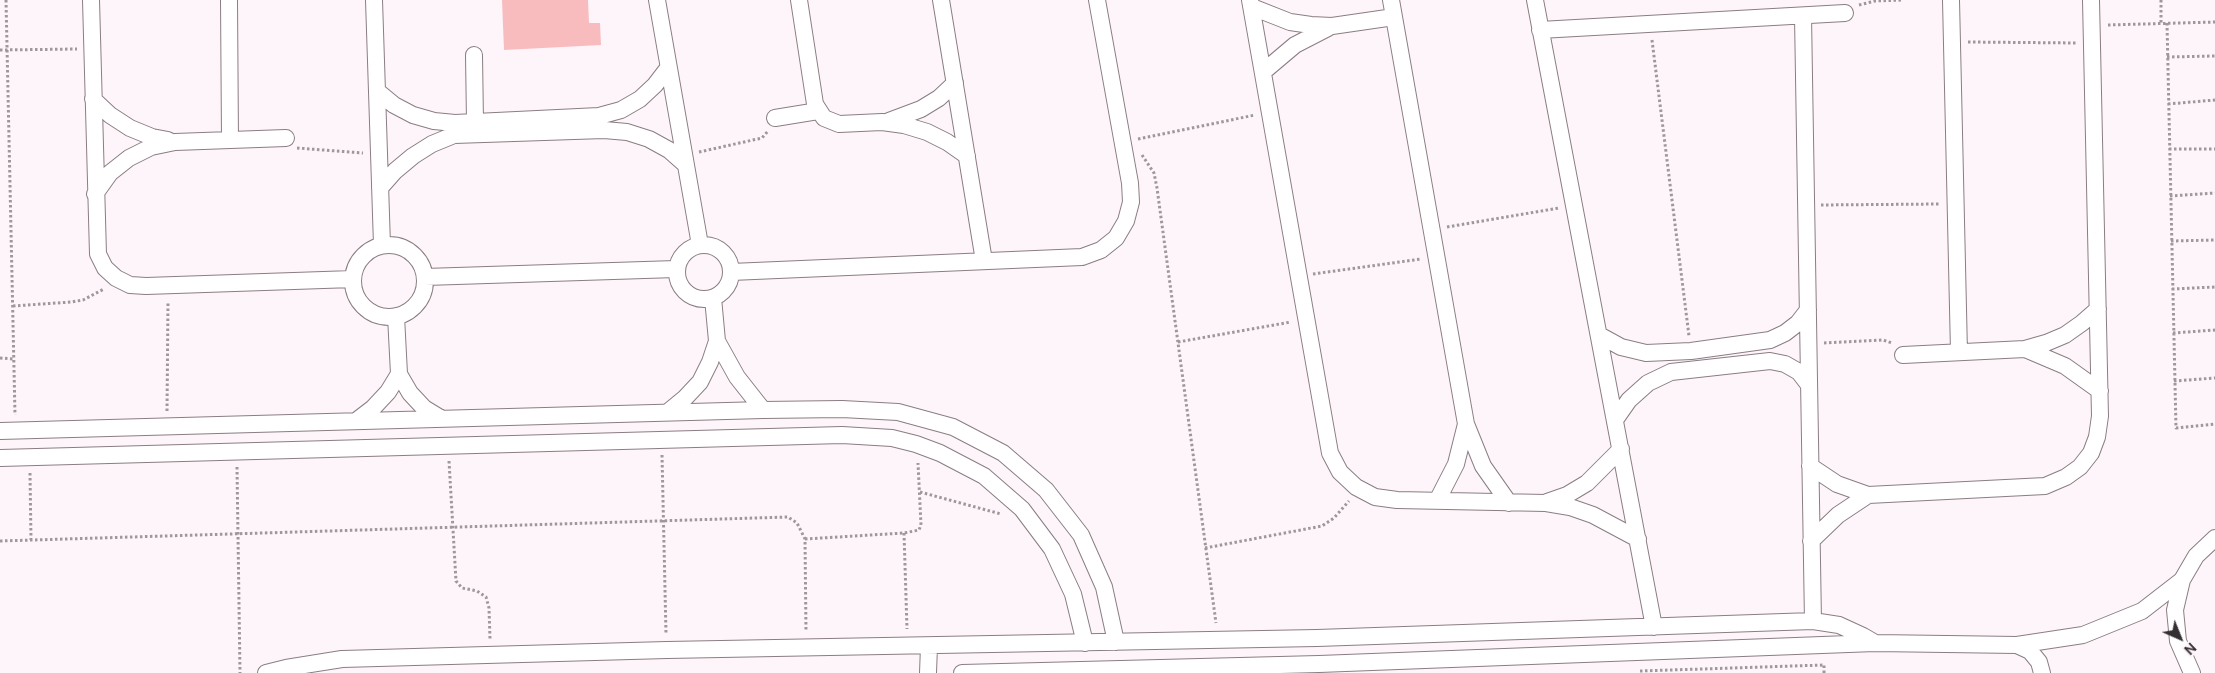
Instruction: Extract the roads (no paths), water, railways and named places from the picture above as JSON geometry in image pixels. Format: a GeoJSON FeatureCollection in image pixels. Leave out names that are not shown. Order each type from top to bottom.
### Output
{"type":"FeatureCollection","features":[{"type":"Feature","properties":{"kind":"street"},"geometry":{"type":"LineString","coordinates":[[91,0],[98,254],[105,268],[116,278],[130,285],[168,286],[353,279]]}},
{"type":"Feature","properties":{"kind":"street"},"geometry":{"type":"LineString","coordinates":[[229,0],[230,140]]}},
{"type":"Feature","properties":{"kind":"street"},"geometry":{"type":"LineString","coordinates":[[374,0],[382,246]]}},
{"type":"Feature","properties":{"kind":"street"},"geometry":{"type":"LineString","coordinates":[[657,0],[700,245]]}},
{"type":"Feature","properties":{"kind":"street"},"geometry":{"type":"LineString","coordinates":[[800,0],[815,104],[824,118],[839,124],[882,122],[904,125],[927,132],[947,142],[967,156]]}},
{"type":"Feature","properties":{"kind":"street"},"geometry":{"type":"LineString","coordinates":[[941,0],[984,261]]}},
{"type":"Feature","properties":{"kind":"street"},"geometry":{"type":"LineString","coordinates":[[732,272],[1082,257],[1100,250],[1116,238],[1126,221],[1131,202],[1123,143],[1097,0]]}},
{"type":"Feature","properties":{"kind":"street"},"geometry":{"type":"LineString","coordinates":[[1391,0],[1466,424],[1483,466],[1509,503]]}},
{"type":"Feature","properties":{"kind":"street"},"geometry":{"type":"LineString","coordinates":[[1535,0],[1654,627]]}},
{"type":"Feature","properties":{"kind":"street"},"geometry":{"type":"LineString","coordinates":[[1951,0],[1959,352]]}},
{"type":"Feature","properties":{"kind":"street"},"geometry":{"type":"LineString","coordinates":[[1810,466],[1838,484],[1868,495],[2045,486],[2066,477],[2080,467],[2091,453],[2098,437],[2100,391],[2091,0]]}},
{"type":"Feature","properties":{"kind":"street"},"geometry":{"type":"LineString","coordinates":[[1251,3],[1290,22],[1332,26],[1394,17]]}},
{"type":"Feature","properties":{"kind":"street"},"geometry":{"type":"LineString","coordinates":[[1251,3],[1330,453],[1340,472],[1356,487],[1375,497],[1437,501],[1546,503],[1570,507],[1593,515],[1638,539]]}},
{"type":"Feature","properties":{"kind":"street"},"geometry":{"type":"LineString","coordinates":[[1540,30],[1845,13]]}},
{"type":"Feature","properties":{"kind":"street"},"geometry":{"type":"LineString","coordinates":[[1803,16],[1813,621]]}},
{"type":"Feature","properties":{"kind":"street"},"geometry":{"type":"LineString","coordinates":[[1263,72],[1295,45],[1332,26]]}},
{"type":"Feature","properties":{"kind":"street"},"geometry":{"type":"LineString","coordinates":[[474,55],[475,122]]}},
{"type":"Feature","properties":{"kind":"street"},"geometry":{"type":"LineString","coordinates":[[377,92],[394,105],[413,115],[434,121],[455,123],[599,116],[614,112],[640,99],[655,85],[668,68]]}},
{"type":"Feature","properties":{"kind":"street"},"geometry":{"type":"LineString","coordinates":[[882,122],[922,109],[939,98],[955,83]]}},
{"type":"Feature","properties":{"kind":"street"},"geometry":{"type":"LineString","coordinates":[[93,99],[110,115],[130,128],[152,137],[175,142]]}},
{"type":"Feature","properties":{"kind":"street"},"geometry":{"type":"LineString","coordinates":[[775,118],[818,111]]}},
{"type":"Feature","properties":{"kind":"street"},"geometry":{"type":"LineString","coordinates":[[380,188],[395,171],[413,156],[432,144],[454,135],[604,130],[627,132],[649,139],[685,160]]}},
{"type":"Feature","properties":{"kind":"street"},"geometry":{"type":"LineString","coordinates":[[96,194],[110,173],[129,158],[151,147],[175,142],[286,138]]}},
{"type":"Feature","properties":{"kind":"street"},"geometry":{"type":"LineString","coordinates":[[390,245],[407,249],[420,261],[425,277],[423,295],[418,302],[404,313],[396,316],[383,316],[371,312],[361,303],[355,292],[353,279],[357,264],[368,252],[390,245]]}},
{"type":"Feature","properties":{"kind":"street"},"geometry":{"type":"LineString","coordinates":[[700,245],[718,248],[725,254],[732,272],[728,285],[719,295],[706,300],[690,296],[679,285],[676,269],[681,256],[686,250],[700,245]]}},
{"type":"Feature","properties":{"kind":"street"},"geometry":{"type":"LineString","coordinates":[[425,277],[676,269]]}},
{"type":"Feature","properties":{"kind":"street"},"geometry":{"type":"LineString","coordinates":[[713,298],[717,341],[737,377],[763,410]]}},
{"type":"Feature","properties":{"kind":"street"},"geometry":{"type":"LineString","coordinates":[[1903,354],[2025,349],[2065,335],[2098,309]]}},
{"type":"Feature","properties":{"kind":"street"},"geometry":{"type":"LineString","coordinates":[[1599,335],[1621,347],[1646,353],[1691,351],[1770,340],[1785,333],[1798,323],[1808,310]]}},
{"type":"Feature","properties":{"kind":"street"},"geometry":{"type":"LineString","coordinates":[[396,316],[399,374],[410,393],[424,408],[442,418]]}},
{"type":"Feature","properties":{"kind":"street"},"geometry":{"type":"LineString","coordinates":[[668,412],[700,382],[710,362],[717,341]]}},
{"type":"Feature","properties":{"kind":"street"},"geometry":{"type":"LineString","coordinates":[[2025,349],[2065,366],[2100,391]]}},
{"type":"Feature","properties":{"kind":"street"},"geometry":{"type":"LineString","coordinates":[[1615,420],[1628,400],[1648,383],[1671,372],[1770,361],[1785,364],[1799,372],[1809,385]]}},
{"type":"Feature","properties":{"kind":"street"},"geometry":{"type":"LineString","coordinates":[[356,421],[383,398],[399,374]]}},
{"type":"Feature","properties":{"kind":"street"},"geometry":{"type":"LineString","coordinates":[[8,431],[668,412],[842,409],[898,412],[953,427],[1003,453],[1046,490],[1081,535],[1104,587],[1116,642]]}},
{"type":"Feature","properties":{"kind":"street"},"geometry":{"type":"LineString","coordinates":[[1437,501],[1456,464],[1466,424]]}},
{"type":"Feature","properties":{"kind":"street"},"geometry":{"type":"LineString","coordinates":[[0,458],[842,434],[892,438],[940,453],[984,476],[1022,509],[1052,549],[1073,594],[1084,643]]}},
{"type":"Feature","properties":{"kind":"street"},"geometry":{"type":"LineString","coordinates":[[1546,503],[1567,495],[1587,483],[1620,449]]}},
{"type":"Feature","properties":{"kind":"street"},"geometry":{"type":"LineString","coordinates":[[1811,541],[1838,515],[1868,495]]}},
{"type":"Feature","properties":{"kind":"street"},"geometry":{"type":"LineString","coordinates":[[2192,673],[2178,641],[2175,610],[2182,580],[2196,556],[2215,538]]}},
{"type":"Feature","properties":{"kind":"street"},"geometry":{"type":"LineString","coordinates":[[962,673],[1319,664],[1875,643],[2017,645],[2083,635],[2142,611],[2182,580]]}},
{"type":"Feature","properties":{"kind":"street"},"geometry":{"type":"LineString","coordinates":[[266,673],[342,659],[667,650],[1317,638],[1813,621],[1839,625],[1875,643]]}},
{"type":"Feature","properties":{"kind":"street"},"geometry":{"type":"LineString","coordinates":[[1317,638],[1319,664]]}},
{"type":"Feature","properties":{"kind":"street"},"geometry":{"type":"LineString","coordinates":[[2017,645],[2030,651],[2039,662],[2042,673]]}},
{"type":"Feature","properties":{"kind":"street"},"geometry":{"type":"LineString","coordinates":[[928,673],[929,646]]}}]}
